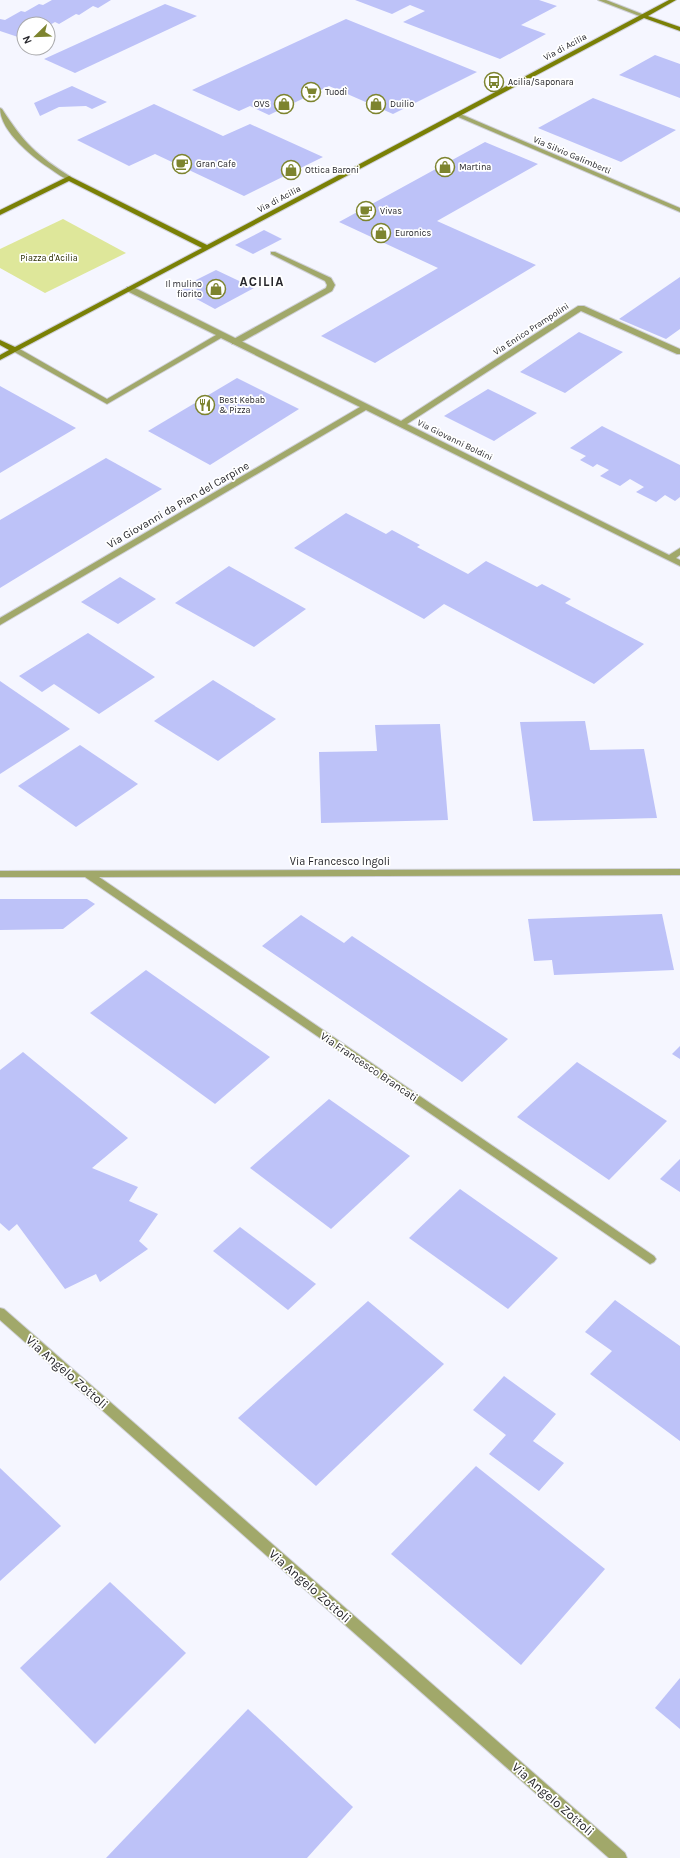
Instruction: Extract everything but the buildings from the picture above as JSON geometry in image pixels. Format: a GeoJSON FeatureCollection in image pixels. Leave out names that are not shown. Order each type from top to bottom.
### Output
{"type":"FeatureCollection","features":[{"type":"Feature","properties":{"kind":"street"},"geometry":{"type":"LineString","coordinates":[[601,0],[680,29]]}},
{"type":"Feature","properties":{"kind":"street","name":"Via di Acilia"},"geometry":{"type":"LineString","coordinates":[[0,358],[458,116],[673,0]]}},
{"type":"Feature","properties":{"kind":"street"},"geometry":{"type":"LineString","coordinates":[[0,110],[14,134],[28,150],[45,164],[68,178],[207,248]]}},
{"type":"Feature","properties":{"kind":"street","name":"Via Silvio Galimberti"},"geometry":{"type":"LineString","coordinates":[[458,116],[680,210]]}},
{"type":"Feature","properties":{"kind":"street"},"geometry":{"type":"LineString","coordinates":[[0,213],[68,178]]}},
{"type":"Feature","properties":{"kind":"street"},"geometry":{"type":"LineString","coordinates":[[235,342],[329,289],[331,285],[328,280],[273,253]]}},
{"type":"Feature","properties":{"kind":"street","name":"Via Giovanni Boldini"},"geometry":{"type":"LineString","coordinates":[[130,289],[680,563]]}},
{"type":"Feature","properties":{"kind":"street","name":"Via Enrico Prampolini"},"geometry":{"type":"LineString","coordinates":[[401,425],[581,308],[680,352]]}},
{"type":"Feature","properties":{"kind":"street"},"geometry":{"type":"LineString","coordinates":[[0,342],[107,402],[221,335]]}},
{"type":"Feature","properties":{"kind":"street","name":"Via Giovanni da Pian del Carpine"},"geometry":{"type":"LineString","coordinates":[[0,622],[366,407]]}},
{"type":"Feature","properties":{"kind":"street"},"geometry":{"type":"LineString","coordinates":[[670,558],[680,551]]}},
{"type":"Feature","properties":{"kind":"street","name":"Via Francesco Ingoli"},"geometry":{"type":"LineString","coordinates":[[0,874],[680,872]]}},
{"type":"Feature","properties":{"kind":"street","name":"Via Francesco Brancati"},"geometry":{"type":"LineString","coordinates":[[87,874],[650,1260]]}},
{"type":"Feature","properties":{"kind":"street","name":"Via Angelo Zottoli"},"geometry":{"type":"LineString","coordinates":[[0,1313],[620,1858]]}},
{"type":"Feature","properties":{"kind":"green space","name":"Piazza d'Acilia"},"geometry":{"type":"Polygon","coordinates":[[[63,219],[126,253],[45,293],[0,268],[0,249],[63,219]]]}},
{"type":"Feature","properties":{"kind":"place","name":"Acilia/Saponara"},"geometry":{"type":"Point","coordinates":[494,82]}},
{"type":"Feature","properties":{"kind":"place","name":"Tuodì"},"geometry":{"type":"Point","coordinates":[311,92]}},
{"type":"Feature","properties":{"kind":"place","name":"OVS"},"geometry":{"type":"Point","coordinates":[284,104]}},
{"type":"Feature","properties":{"kind":"place","name":"Duilio"},"geometry":{"type":"Point","coordinates":[376,104]}},
{"type":"Feature","properties":{"kind":"place","name":"Gran Cafe"},"geometry":{"type":"Point","coordinates":[182,164]}},
{"type":"Feature","properties":{"kind":"place","name":"Martina"},"geometry":{"type":"Point","coordinates":[445,167]}},
{"type":"Feature","properties":{"kind":"place","name":"Ottica Baroni"},"geometry":{"type":"Point","coordinates":[291,170]}},
{"type":"Feature","properties":{"kind":"place","name":"Vivas"},"geometry":{"type":"Point","coordinates":[366,211]}},
{"type":"Feature","properties":{"kind":"place","name":"Euronics"},"geometry":{"type":"Point","coordinates":[381,233]}},
{"type":"Feature","properties":{"kind":"place","name":"Il mulino fiorito"},"geometry":{"type":"Point","coordinates":[216,289]}},
{"type":"Feature","properties":{"kind":"place","name":"Best Kebab & Pizza"},"geometry":{"type":"Point","coordinates":[205,405]}},
{"type":"Feature","properties":{"kind":"district","name":"ACILIA"},"geometry":{"type":"Point","coordinates":[262,281]}}]}
